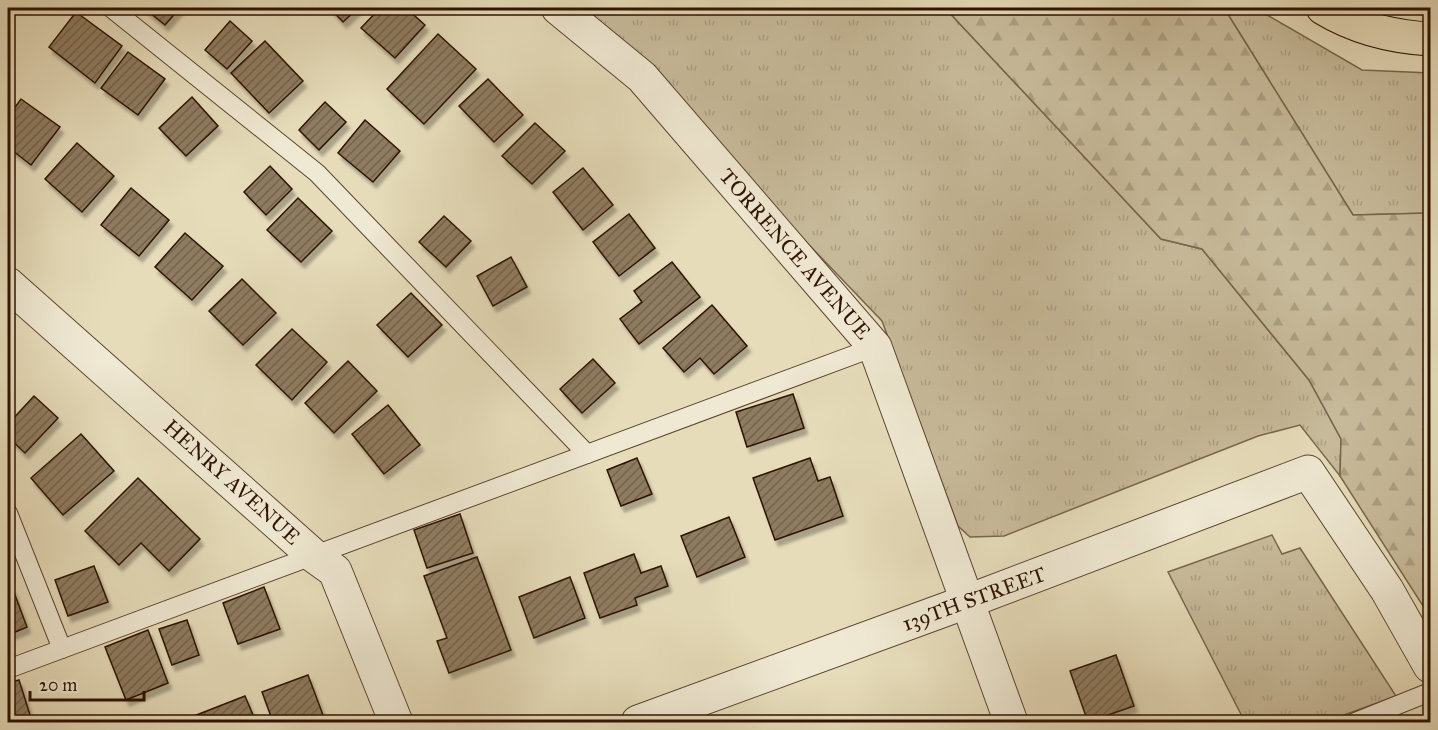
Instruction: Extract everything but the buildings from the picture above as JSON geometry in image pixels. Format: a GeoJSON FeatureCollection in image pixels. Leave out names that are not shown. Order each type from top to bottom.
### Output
{"type":"FeatureCollection","features":[{"type":"Feature","properties":{"kind":"highway"},"geometry":{"type":"LineString","coordinates":[[1323,8],[1344,20],[1400,38],[1431,39]]}},
{"type":"Feature","properties":{"kind":"street","name":"TORRENCE AVENUE"},"geometry":{"type":"LineString","coordinates":[[558,8],[642,77],[875,347],[1011,723]]}},
{"type":"Feature","properties":{"kind":"street","name":"HENRY AVENUE"},"geometry":{"type":"LineString","coordinates":[[8,284],[314,556],[335,570],[396,723]]}},
{"type":"Feature","properties":{"kind":"street","name":"139TH STREET"},"geometry":{"type":"LineString","coordinates":[[638,723],[1308,472],[1387,590],[1431,666]]}},
{"type":"Feature","properties":{"kind":"lane"},"geometry":{"type":"LineString","coordinates":[[111,8],[316,173],[586,454]]}},
{"type":"Feature","properties":{"kind":"lane"},"geometry":{"type":"LineString","coordinates":[[8,669],[875,347]]}},
{"type":"Feature","properties":{"kind":"lane"},"geometry":{"type":"LineString","coordinates":[[8,513],[62,649]]}},
{"type":"Feature","properties":{"kind":"lane"},"geometry":{"type":"LineString","coordinates":[[1355,723],[1431,692]]}},
{"type":"Feature","properties":{"kind":"green space"},"geometry":{"type":"Polygon","coordinates":[[[582,8],[945,8],[1161,239],[1202,249],[1309,380],[1341,439],[1340,476],[1300,425],[1258,436],[1004,536],[970,537],[958,526],[882,321],[582,8]]]}},
{"type":"Feature","properties":{"kind":"green space"},"geometry":{"type":"Polygon","coordinates":[[[945,8],[1224,8],[1353,215],[1430,213],[1430,617],[1340,476],[1341,439],[1309,380],[1202,249],[1161,239],[945,8]]]}},
{"type":"Feature","properties":{"kind":"green space"},"geometry":{"type":"Polygon","coordinates":[[[1224,8],[1255,8],[1362,70],[1430,73],[1430,213],[1353,215],[1224,8]]]}},
{"type":"Feature","properties":{"kind":"green space"},"geometry":{"type":"Polygon","coordinates":[[[1272,535],[1282,554],[1300,548],[1396,696],[1325,722],[1245,722],[1168,572],[1272,535]]]}}]}
